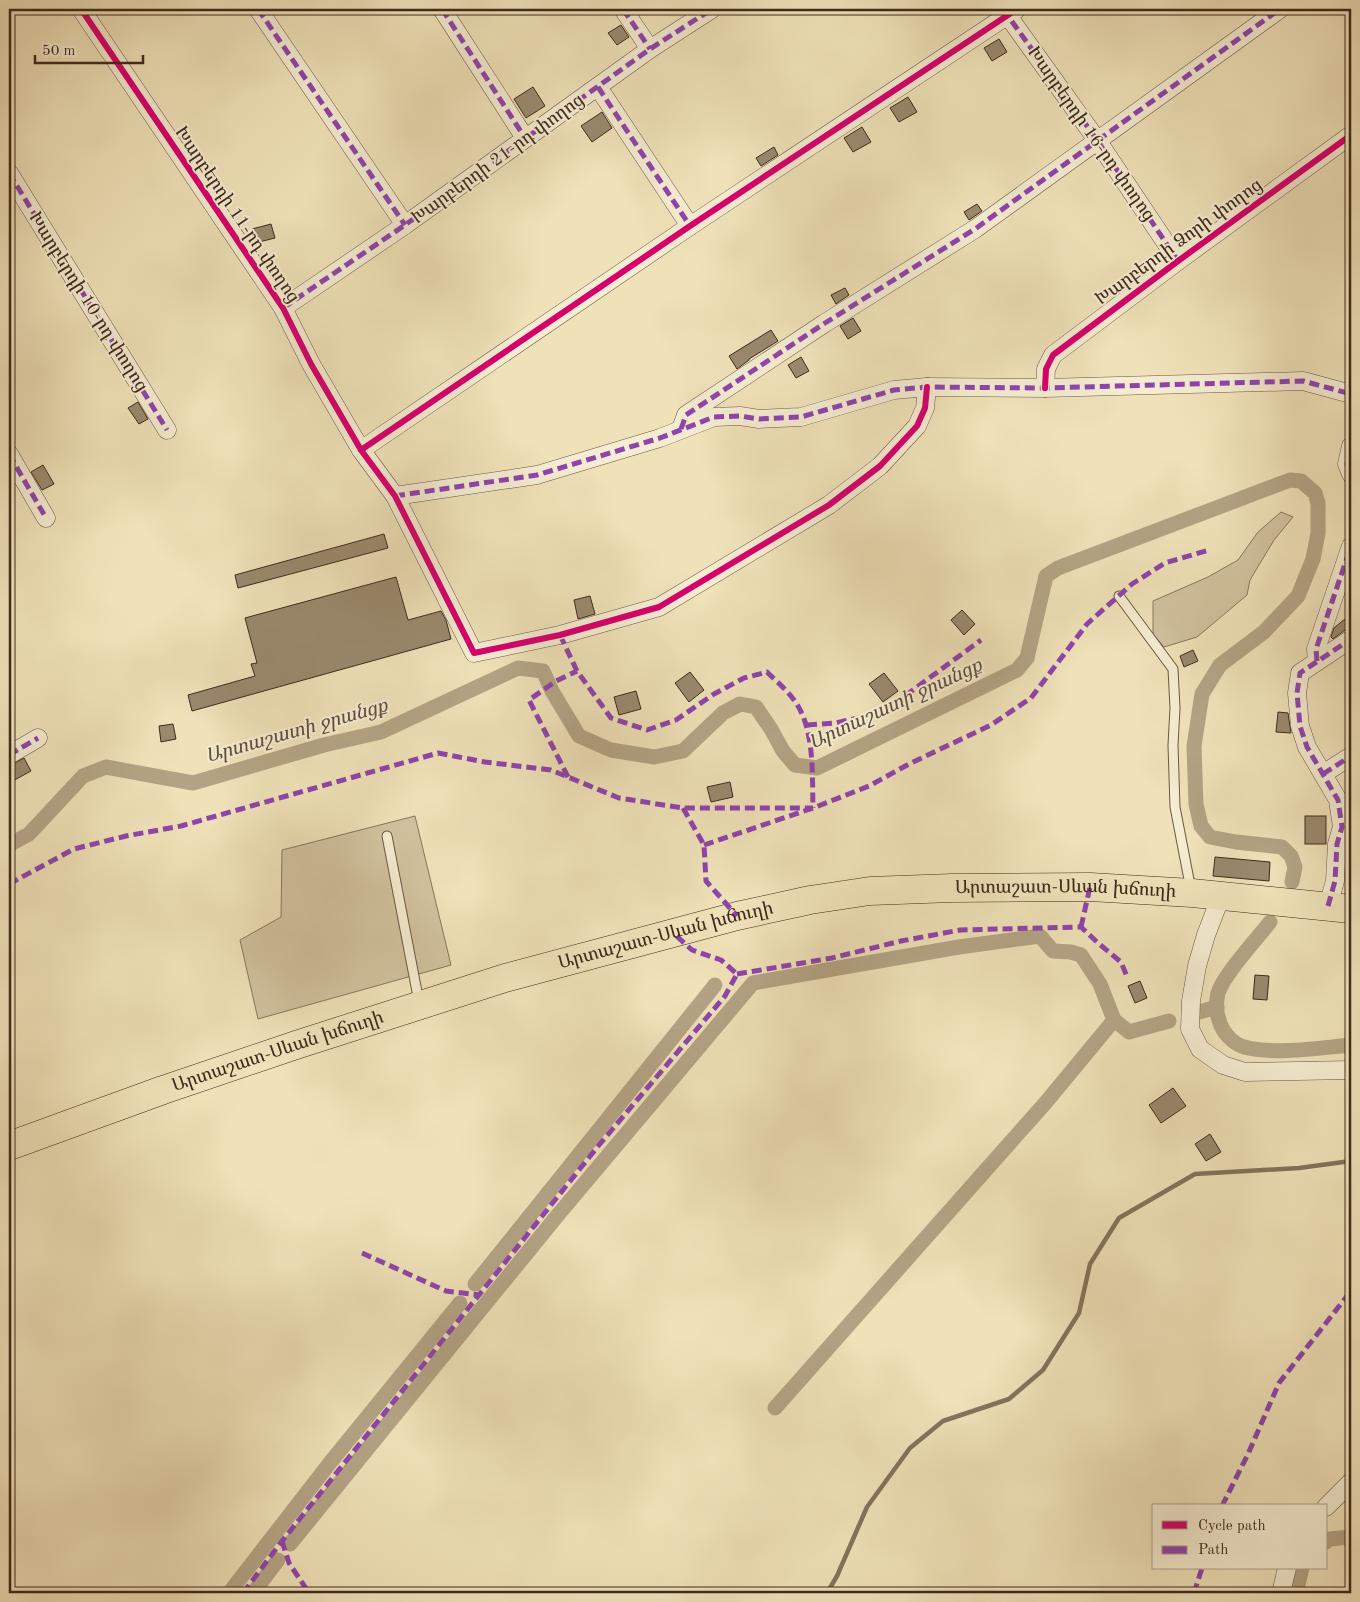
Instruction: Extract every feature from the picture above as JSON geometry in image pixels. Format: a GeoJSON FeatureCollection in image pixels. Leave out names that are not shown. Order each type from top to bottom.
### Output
{"type":"FeatureCollection","features":[{"type":"Feature","properties":{"kind":"main road","name":"Արտաշատ-Սևան խճուղի"},"geometry":{"type":"LineString","coordinates":[[9,1146],[173,1087],[514,975],[728,918],[810,900],[870,891],[952,888],[1090,887],[1192,893],[1340,907]]}},
{"type":"Feature","properties":{"kind":"street","name":"Խարբերդի 11-րդ փողոց"},"geometry":{"type":"LineString","coordinates":[[81,9],[283,308],[310,364],[361,450],[395,496],[474,653],[560,635],[659,607],[829,504],[880,466],[917,426],[925,408],[927,387]]}},
{"type":"Feature","properties":{"kind":"street"},"geometry":{"type":"LineString","coordinates":[[258,9],[405,225]]}},
{"type":"Feature","properties":{"kind":"street"},"geometry":{"type":"LineString","coordinates":[[442,9],[526,138]]}},
{"type":"Feature","properties":{"kind":"street"},"geometry":{"type":"LineString","coordinates":[[623,9],[650,49]]}},
{"type":"Feature","properties":{"kind":"street","name":"Խարբերդի 21-րդ փողոց"},"geometry":{"type":"LineString","coordinates":[[283,308],[405,225],[650,49],[712,9]]}},
{"type":"Feature","properties":{"kind":"street"},"geometry":{"type":"LineString","coordinates":[[681,429],[686,415],[974,228],[1280,9]]}},
{"type":"Feature","properties":{"kind":"street"},"geometry":{"type":"LineString","coordinates":[[361,450],[1009,11]]}},
{"type":"Feature","properties":{"kind":"street","name":"Խարբերդի 16-րդ փողոց"},"geometry":{"type":"LineString","coordinates":[[1009,11],[1178,261]]}},
{"type":"Feature","properties":{"kind":"street"},"geometry":{"type":"LineString","coordinates":[[598,87],[690,226]]}},
{"type":"Feature","properties":{"kind":"street","name":"Խարբերդի Ձորի փողոց"},"geometry":{"type":"LineString","coordinates":[[1045,388],[1046,369],[1053,355],[1351,134]]}},
{"type":"Feature","properties":{"kind":"street","name":"Խարբերդի 10-րդ փողոց"},"geometry":{"type":"LineString","coordinates":[[9,173],[167,430]]}},
{"type":"Feature","properties":{"kind":"street"},"geometry":{"type":"LineString","coordinates":[[395,496],[537,475],[660,438],[714,417],[740,416],[759,419],[802,417],[894,390],[927,387],[1045,388],[1303,381],[1351,394]]}},
{"type":"Feature","properties":{"kind":"street"},"geometry":{"type":"LineString","coordinates":[[1351,446],[1347,464],[1351,474]]}},
{"type":"Feature","properties":{"kind":"street"},"geometry":{"type":"LineString","coordinates":[[9,454],[46,518]]}},
{"type":"Feature","properties":{"kind":"street"},"geometry":{"type":"LineString","coordinates":[[1317,661],[1316,649],[1351,546]]}},
{"type":"Feature","properties":{"kind":"street"},"geometry":{"type":"LineString","coordinates":[[1340,907],[1335,881],[1338,844],[1342,827],[1338,800],[1307,747],[1300,726],[1297,693],[1300,673],[1351,639]]}},
{"type":"Feature","properties":{"kind":"street"},"geometry":{"type":"LineString","coordinates":[[9,755],[38,738]]}},
{"type":"Feature","properties":{"kind":"street"},"geometry":{"type":"LineString","coordinates":[[1323,774],[1351,756]]}},
{"type":"Feature","properties":{"kind":"street"},"geometry":{"type":"LineString","coordinates":[[1221,896],[1206,935],[1197,966],[1191,1001],[1190,1029],[1200,1049],[1223,1065],[1245,1072],[1351,1070]]}},
{"type":"Feature","properties":{"kind":"street"},"geometry":{"type":"LineString","coordinates":[[1328,1505],[1351,1482]]}},
{"type":"Feature","properties":{"kind":"street"},"geometry":{"type":"LineString","coordinates":[[1280,1593],[1286,1570]]}},
{"type":"Feature","properties":{"kind":"lane"},"geometry":{"type":"LineString","coordinates":[[1119,596],[1173,669],[1175,807],[1192,893]]}},
{"type":"Feature","properties":{"kind":"lane"},"geometry":{"type":"LineString","coordinates":[[387,836],[419,1005]]}},
{"type":"Feature","properties":{"kind":"shaded area"},"geometry":{"type":"Polygon","coordinates":[[[1281,512],[1293,517],[1274,540],[1250,580],[1247,595],[1197,637],[1164,647],[1153,634],[1153,601],[1208,577],[1238,560],[1258,532],[1281,512]]]}},
{"type":"Feature","properties":{"kind":"shaded area"},"geometry":{"type":"Polygon","coordinates":[[[415,816],[451,965],[258,1019],[240,940],[281,917],[282,850],[415,816]]]}},
{"type":"Feature","properties":{"kind":"building"},"geometry":{"type":"Polygon","coordinates":[[[621,25],[629,37],[617,45],[608,33],[621,25]]]}},
{"type":"Feature","properties":{"kind":"building"},"geometry":{"type":"Polygon","coordinates":[[[999,39],[1007,52],[992,61],[984,48],[999,39]]]}},
{"type":"Feature","properties":{"kind":"building"},"geometry":{"type":"Polygon","coordinates":[[[533,87],[545,106],[526,118],[514,99],[533,87]]]}},
{"type":"Feature","properties":{"kind":"building"},"geometry":{"type":"Polygon","coordinates":[[[908,97],[917,112],[899,122],[890,108],[908,97]]]}},
{"type":"Feature","properties":{"kind":"building"},"geometry":{"type":"Polygon","coordinates":[[[602,112],[612,128],[592,142],[581,126],[602,112]]]}},
{"type":"Feature","properties":{"kind":"building"},"geometry":{"type":"Polygon","coordinates":[[[862,127],[871,142],[853,152],[844,138],[862,127]]]}},
{"type":"Feature","properties":{"kind":"building"},"geometry":{"type":"Polygon","coordinates":[[[774,147],[778,155],[761,166],[756,158],[774,147]]]}},
{"type":"Feature","properties":{"kind":"building"},"geometry":{"type":"Polygon","coordinates":[[[977,204],[982,211],[969,220],[964,212],[977,204]]]}},
{"type":"Feature","properties":{"kind":"building"},"geometry":{"type":"Polygon","coordinates":[[[271,224],[275,238],[255,243],[252,229],[271,224]]]}},
{"type":"Feature","properties":{"kind":"building"},"geometry":{"type":"Polygon","coordinates":[[[845,288],[849,295],[836,304],[831,295],[845,288]]]}},
{"type":"Feature","properties":{"kind":"building"},"geometry":{"type":"Polygon","coordinates":[[[853,318],[861,331],[848,339],[840,326],[853,318]]]}},
{"type":"Feature","properties":{"kind":"building"},"geometry":{"type":"Polygon","coordinates":[[[771,330],[778,341],[737,369],[729,356],[771,330]]]}},
{"type":"Feature","properties":{"kind":"building"},"geometry":{"type":"Polygon","coordinates":[[[801,357],[809,371],[796,378],[788,365],[801,357]]]}},
{"type":"Feature","properties":{"kind":"building"},"geometry":{"type":"Polygon","coordinates":[[[138,402],[148,419],[139,424],[128,408],[138,402]]]}},
{"type":"Feature","properties":{"kind":"building"},"geometry":{"type":"Polygon","coordinates":[[[43,465],[54,484],[42,490],[31,472],[43,465]]]}},
{"type":"Feature","properties":{"kind":"building"},"geometry":{"type":"Polygon","coordinates":[[[384,534],[388,548],[238,588],[235,575],[384,534]]]}},
{"type":"Feature","properties":{"kind":"building"},"geometry":{"type":"Polygon","coordinates":[[[396,577],[408,620],[441,611],[446,620],[451,639],[192,711],[188,695],[255,676],[251,664],[257,663],[245,618],[396,577]]]}},
{"type":"Feature","properties":{"kind":"building"},"geometry":{"type":"Polygon","coordinates":[[[590,596],[595,614],[578,619],[574,600],[590,596]]]}},
{"type":"Feature","properties":{"kind":"building"},"geometry":{"type":"Polygon","coordinates":[[[962,610],[975,624],[964,635],[951,620],[962,610]]]}},
{"type":"Feature","properties":{"kind":"building"},"geometry":{"type":"Polygon","coordinates":[[[1351,614],[1351,629],[1345,630],[1333,639],[1331,637],[1334,628],[1351,614]]]}},
{"type":"Feature","properties":{"kind":"building"},"geometry":{"type":"Polygon","coordinates":[[[1193,650],[1198,661],[1184,667],[1180,656],[1193,650]]]}},
{"type":"Feature","properties":{"kind":"building"},"geometry":{"type":"Polygon","coordinates":[[[690,672],[704,690],[689,702],[675,683],[690,672]]]}},
{"type":"Feature","properties":{"kind":"building"},"geometry":{"type":"Polygon","coordinates":[[[884,673],[898,691],[883,702],[869,684],[884,673]]]}},
{"type":"Feature","properties":{"kind":"building"},"geometry":{"type":"Polygon","coordinates":[[[636,691],[641,709],[619,715],[614,697],[636,691]]]}},
{"type":"Feature","properties":{"kind":"building"},"geometry":{"type":"Polygon","coordinates":[[[1278,712],[1288,713],[1291,733],[1276,732],[1278,712]]]}},
{"type":"Feature","properties":{"kind":"building"},"geometry":{"type":"Polygon","coordinates":[[[173,724],[176,739],[161,742],[159,726],[173,724]]]}},
{"type":"Feature","properties":{"kind":"building"},"geometry":{"type":"Polygon","coordinates":[[[24,758],[31,771],[9,783],[9,766],[24,758]]]}},
{"type":"Feature","properties":{"kind":"building"},"geometry":{"type":"Polygon","coordinates":[[[730,782],[733,797],[711,802],[707,787],[730,782]]]}},
{"type":"Feature","properties":{"kind":"building"},"geometry":{"type":"Polygon","coordinates":[[[1305,816],[1326,816],[1326,844],[1305,844],[1305,816]]]}},
{"type":"Feature","properties":{"kind":"building"},"geometry":{"type":"Polygon","coordinates":[[[1215,857],[1270,862],[1269,881],[1213,876],[1215,857]]]}},
{"type":"Feature","properties":{"kind":"building"},"geometry":{"type":"Polygon","coordinates":[[[1255,975],[1269,976],[1267,1000],[1253,999],[1255,975]]]}},
{"type":"Feature","properties":{"kind":"building"},"geometry":{"type":"Polygon","coordinates":[[[1140,981],[1147,998],[1135,1003],[1128,986],[1140,981]]]}},
{"type":"Feature","properties":{"kind":"building"},"geometry":{"type":"Polygon","coordinates":[[[1173,1088],[1186,1106],[1161,1123],[1149,1105],[1173,1088]]]}},
{"type":"Feature","properties":{"kind":"building"},"geometry":{"type":"Polygon","coordinates":[[[1210,1134],[1221,1152],[1206,1161],[1195,1144],[1210,1134]]]}},
{"type":"Feature","properties":{"kind":"waterway","name":"Արտաշատի ջրանցք"},"geometry":{"type":"LineString","coordinates":[[9,845],[29,834],[83,776],[106,767],[193,783],[324,745],[381,732],[518,668],[543,671],[552,691],[579,736],[611,750],[654,757],[683,751],[723,713],[740,704],[756,707],[783,751],[795,765],[817,768],[1017,670],[1027,658],[1046,576],[1058,568],[1290,480],[1301,481],[1315,493],[1318,503],[1318,533],[1313,559],[1298,596],[1264,632],[1220,665],[1202,694],[1194,746],[1196,804],[1201,826],[1210,837],[1282,847],[1291,856],[1295,867],[1292,882]]}},
{"type":"Feature","properties":{"kind":"waterway","name":"Արտաշատի ջրանցք"},"geometry":{"type":"LineString","coordinates":[[1270,922],[1234,966],[1218,993],[1217,1014],[1225,1033],[1240,1045],[1256,1049],[1297,1050],[1351,1045]]}},
{"type":"Feature","properties":{"kind":"waterway"},"geometry":{"type":"LineString","coordinates":[[290,1544],[557,1216],[753,983],[959,947],[1040,936],[1053,951],[1071,952],[1081,955],[1100,984],[1114,1020],[1129,1032],[1169,1021]]}},
{"type":"Feature","properties":{"kind":"waterway"},"geometry":{"type":"LineString","coordinates":[[475,1284],[715,985]]}},
{"type":"Feature","properties":{"kind":"waterway"},"geometry":{"type":"LineString","coordinates":[[1199,1012],[1217,1007]]}},
{"type":"Feature","properties":{"kind":"waterway"},"geometry":{"type":"LineString","coordinates":[[775,1408],[1047,1101],[1114,1020]]}},
{"type":"Feature","properties":{"kind":"waterway"},"geometry":{"type":"LineString","coordinates":[[827,1593],[837,1576],[867,1507],[910,1448],[943,1421],[1009,1399],[1043,1370],[1079,1313],[1090,1264],[1119,1218],[1195,1174],[1299,1168],[1351,1161]]}},
{"type":"Feature","properties":{"kind":"waterway"},"geometry":{"type":"LineString","coordinates":[[229,1593],[329,1464],[460,1303]]}},
{"type":"Feature","properties":{"kind":"waterway","name":"Արտաշատի ջրանցք"},"geometry":{"type":"LineString","coordinates":[[1328,1540],[1351,1537]]}},
{"type":"Feature","properties":{"kind":"waterway"},"geometry":{"type":"LineString","coordinates":[[253,1593],[278,1560]]}},
{"type":"Feature","properties":{"kind":"waterway","name":"Արտաշատի ջրանցք"},"geometry":{"type":"LineString","coordinates":[[1296,1593],[1302,1570]]}},
{"type":"Feature","properties":{"kind":"marked path"},"geometry":{"type":"LineString","coordinates":[[258,9],[405,225]]}},
{"type":"Feature","properties":{"kind":"marked path"},"geometry":{"type":"LineString","coordinates":[[442,9],[525,138]]}},
{"type":"Feature","properties":{"kind":"marked path"},"geometry":{"type":"LineString","coordinates":[[623,9],[650,49]]}},
{"type":"Feature","properties":{"kind":"marked path"},"geometry":{"type":"LineString","coordinates":[[283,308],[405,225],[650,49],[712,9]]}},
{"type":"Feature","properties":{"kind":"marked path"},"geometry":{"type":"LineString","coordinates":[[1003,9],[1097,140],[1178,261]]}},
{"type":"Feature","properties":{"kind":"marked path"},"geometry":{"type":"LineString","coordinates":[[681,429],[686,415],[825,323],[975,229],[1280,9]]}},
{"type":"Feature","properties":{"kind":"marked path"},"geometry":{"type":"LineString","coordinates":[[598,87],[690,226]]}},
{"type":"Feature","properties":{"kind":"marked path"},"geometry":{"type":"LineString","coordinates":[[9,173],[167,430]]}},
{"type":"Feature","properties":{"kind":"marked path"},"geometry":{"type":"LineString","coordinates":[[395,496],[537,475],[660,438],[714,417],[740,416],[759,419],[801,417],[894,390],[927,387],[1045,388],[1303,381],[1351,394]]}},
{"type":"Feature","properties":{"kind":"marked path"},"geometry":{"type":"LineString","coordinates":[[1351,446],[1347,464],[1351,474]]}},
{"type":"Feature","properties":{"kind":"marked path"},"geometry":{"type":"LineString","coordinates":[[9,454],[46,518]]}},
{"type":"Feature","properties":{"kind":"marked path"},"geometry":{"type":"LineString","coordinates":[[1317,661],[1316,649],[1351,546]]}},
{"type":"Feature","properties":{"kind":"marked path"},"geometry":{"type":"LineString","coordinates":[[704,845],[813,808],[869,786],[909,764],[991,725],[1031,698],[1087,624],[1132,584],[1165,563],[1209,550]]}},
{"type":"Feature","properties":{"kind":"marked path"},"geometry":{"type":"LineString","coordinates":[[560,635],[577,671],[611,718],[647,730],[676,720],[714,694],[744,678],[767,672],[794,700],[806,724],[811,752],[813,808]]}},
{"type":"Feature","properties":{"kind":"marked path"},"geometry":{"type":"LineString","coordinates":[[1328,906],[1335,881],[1337,844],[1342,827],[1338,800],[1307,747],[1300,726],[1297,693],[1300,673],[1351,639]]}},
{"type":"Feature","properties":{"kind":"marked path"},"geometry":{"type":"LineString","coordinates":[[807,725],[836,723],[883,712],[981,640]]}},
{"type":"Feature","properties":{"kind":"marked path"},"geometry":{"type":"LineString","coordinates":[[568,777],[529,700],[556,681],[577,671]]}},
{"type":"Feature","properties":{"kind":"marked path"},"geometry":{"type":"LineString","coordinates":[[9,755],[38,738]]}},
{"type":"Feature","properties":{"kind":"marked path"},"geometry":{"type":"LineString","coordinates":[[9,884],[74,849],[126,836],[181,826],[438,753],[485,762],[551,770],[619,798],[683,808],[813,808]]}},
{"type":"Feature","properties":{"kind":"marked path"},"geometry":{"type":"LineString","coordinates":[[1323,774],[1351,756]]}},
{"type":"Feature","properties":{"kind":"marked path"},"geometry":{"type":"LineString","coordinates":[[683,808],[704,845],[706,881],[737,916]]}},
{"type":"Feature","properties":{"kind":"marked path"},"geometry":{"type":"LineString","coordinates":[[1081,927],[1090,887]]}},
{"type":"Feature","properties":{"kind":"marked path"},"geometry":{"type":"LineString","coordinates":[[737,974],[832,958],[901,941],[960,930],[1081,927],[1121,962],[1128,979]]}},
{"type":"Feature","properties":{"kind":"marked path"},"geometry":{"type":"LineString","coordinates":[[243,1593],[282,1541],[599,1145],[725,996],[737,974],[721,960],[692,950],[673,933]]}},
{"type":"Feature","properties":{"kind":"marked path"},"geometry":{"type":"LineString","coordinates":[[362,1253],[446,1291],[479,1295]]}},
{"type":"Feature","properties":{"kind":"marked path"},"geometry":{"type":"LineString","coordinates":[[1223,1504],[1248,1454],[1279,1383],[1351,1291]]}},
{"type":"Feature","properties":{"kind":"marked path"},"geometry":{"type":"LineString","coordinates":[[282,1541],[289,1563],[309,1593]]}},
{"type":"Feature","properties":{"kind":"marked path"},"geometry":{"type":"LineString","coordinates":[[1194,1593],[1201,1570]]}},
{"type":"Feature","properties":{"kind":"cycle path"},"geometry":{"type":"LineString","coordinates":[[81,9],[283,308],[311,364],[361,450],[395,496],[474,653],[560,635],[659,607],[829,505],[880,466],[917,426],[925,408],[927,387]]}},
{"type":"Feature","properties":{"kind":"cycle path"},"geometry":{"type":"LineString","coordinates":[[361,450],[690,226],[1017,9]]}},
{"type":"Feature","properties":{"kind":"cycle path"},"geometry":{"type":"LineString","coordinates":[[1045,388],[1046,369],[1053,355],[1351,135]]}}]}
